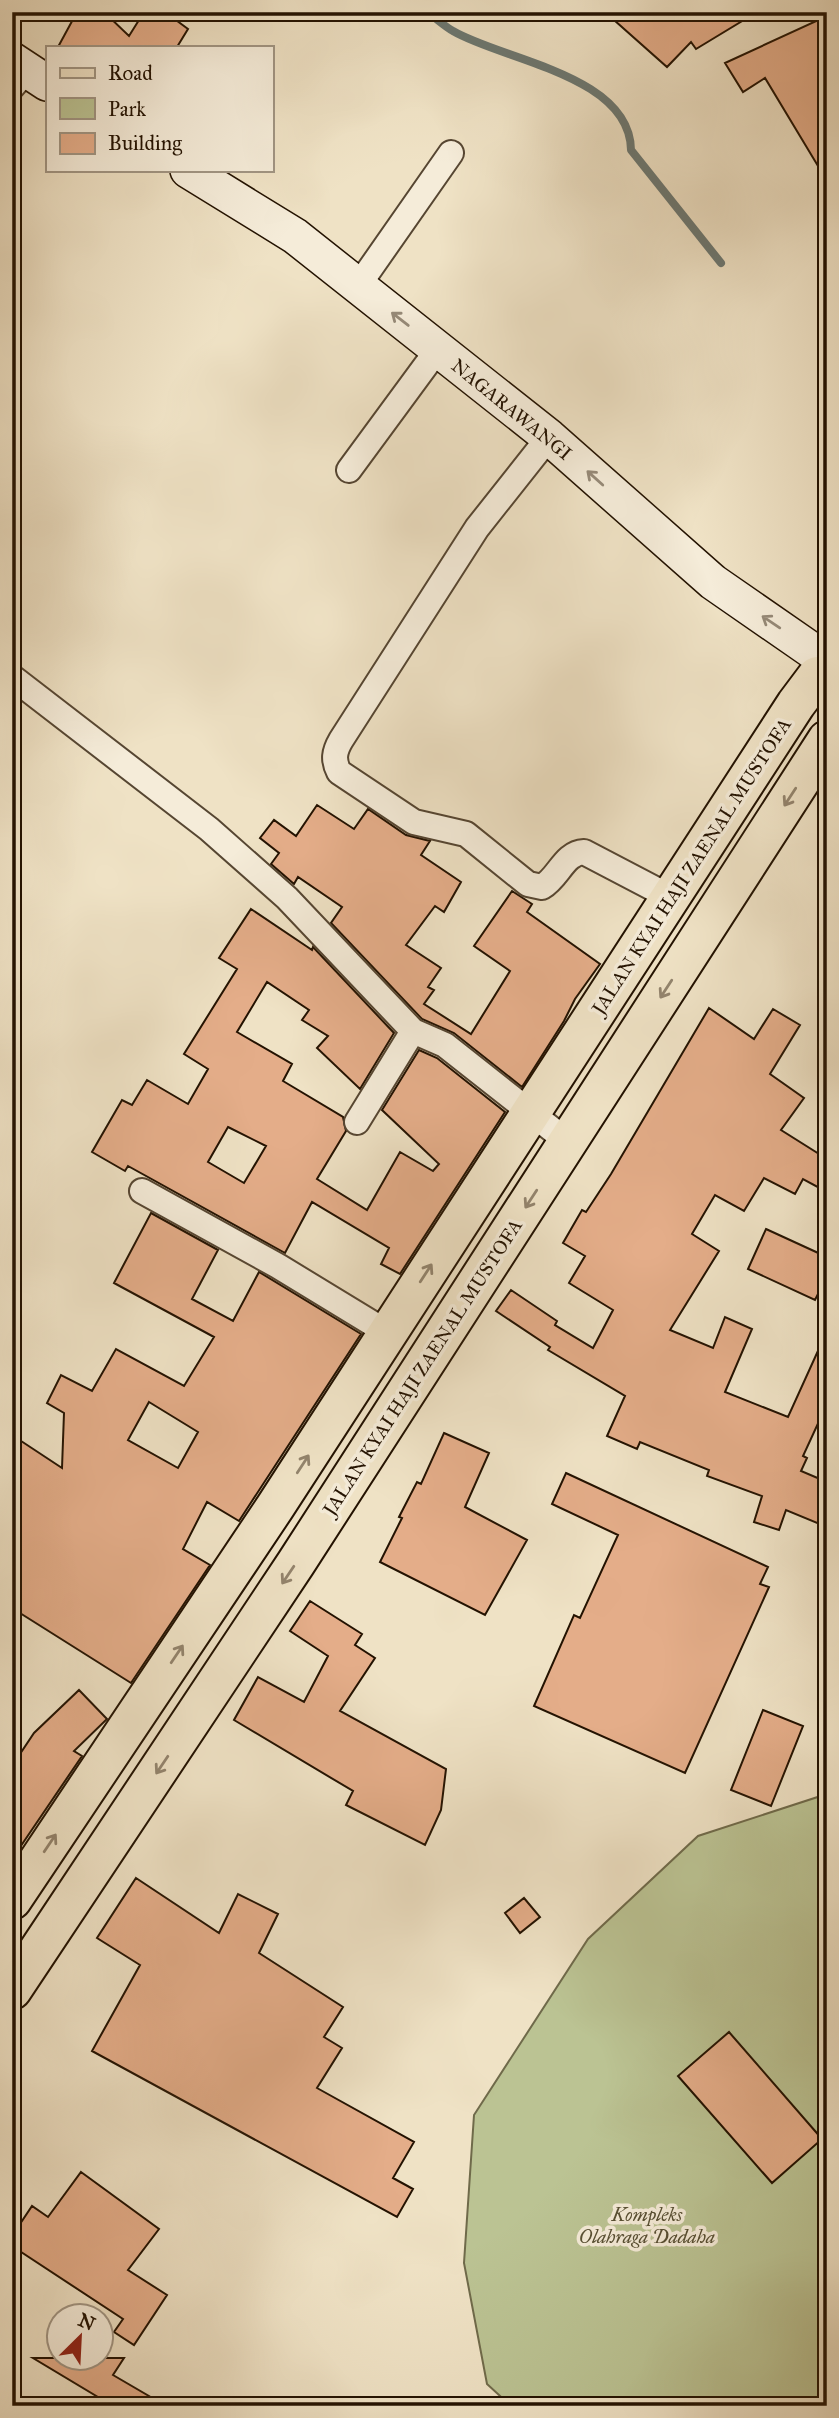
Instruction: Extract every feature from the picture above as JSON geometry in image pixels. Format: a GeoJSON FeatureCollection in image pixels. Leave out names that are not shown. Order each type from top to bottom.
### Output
{"type":"FeatureCollection","features":[{"type":"Feature","properties":{"kind":"main road","name":"NAGARAWANGI"},"geometry":{"type":"LineString","coordinates":[[191,172],[295,236],[549,437],[824,676]]}},
{"type":"Feature","properties":{"kind":"main road","name":"JALAN KYAI HAJI ZAENAL MUSTOFA"},"geometry":{"type":"LineString","coordinates":[[13,1898],[275,1507],[670,897],[824,676]]}},
{"type":"Feature","properties":{"kind":"main road","name":"JALAN KYAI HAJI ZAENAL MUSTOFA"},"geometry":{"type":"LineString","coordinates":[[12,1990],[314,1534],[827,740]]}},
{"type":"Feature","properties":{"kind":"main road"},"geometry":{"type":"LineString","coordinates":[[275,1507],[314,1534]]}},
{"type":"Feature","properties":{"kind":"main road"},"geometry":{"type":"LineString","coordinates":[[13,1898],[53,1929]]}},
{"type":"Feature","properties":{"kind":"street"},"geometry":{"type":"LineString","coordinates":[[358,286],[450,153]]}},
{"type":"Feature","properties":{"kind":"street"},"geometry":{"type":"LineString","coordinates":[[349,470],[438,349]]}},
{"type":"Feature","properties":{"kind":"street"},"geometry":{"type":"LineString","coordinates":[[549,437],[453,563],[335,750],[334,762],[339,772],[414,822],[466,834],[528,884],[542,887],[551,881],[572,855],[584,852],[670,897]]}},
{"type":"Feature","properties":{"kind":"street"},"geometry":{"type":"LineString","coordinates":[[12,677],[209,830],[287,898],[413,1031],[445,1045],[568,1142]]}},
{"type":"Feature","properties":{"kind":"street"},"geometry":{"type":"LineString","coordinates":[[357,1122],[413,1031]]}},
{"type":"Feature","properties":{"kind":"street"},"geometry":{"type":"LineString","coordinates":[[142,1191],[278,1266],[388,1333]]}},
{"type":"Feature","properties":{"kind":"green space","name":"Kompleks Olahraga Dadaha"},"geometry":{"type":"Polygon","coordinates":[[[827,1794],[827,2406],[511,2406],[487,2384],[464,2263],[474,2115],[588,1939],[698,1836],[827,1794]]]}},
{"type":"Feature","properties":{"kind":"building"},"geometry":{"type":"Polygon","coordinates":[[[77,12],[104,12],[129,36],[144,12],[165,12],[188,29],[178,46],[59,46],[77,12]]]}},
{"type":"Feature","properties":{"kind":"building"},"geometry":{"type":"Polygon","coordinates":[[[605,12],[757,12],[696,49],[691,42],[667,67],[605,12]]]}},
{"type":"Feature","properties":{"kind":"building"},"geometry":{"type":"Polygon","coordinates":[[[827,16],[827,181],[765,78],[743,92],[725,63],[827,16]]]}},
{"type":"Feature","properties":{"kind":"building"},"geometry":{"type":"Polygon","coordinates":[[[317,805],[354,829],[368,809],[406,835],[430,841],[421,855],[461,882],[444,912],[435,906],[406,945],[441,968],[428,987],[434,990],[424,1004],[471,1034],[510,971],[474,946],[512,891],[532,904],[527,912],[600,964],[575,999],[522,1087],[454,1033],[422,1019],[331,923],[342,907],[298,877],[294,884],[271,864],[279,853],[260,838],[274,820],[296,836],[317,805]]]}},
{"type":"Feature","properties":{"kind":"building"},"geometry":{"type":"Polygon","coordinates":[[[251,909],[312,950],[313,947],[394,1033],[360,1089],[317,1048],[328,1036],[302,1020],[309,1010],[267,982],[237,1032],[292,1064],[283,1081],[343,1117],[346,1131],[317,1179],[367,1210],[400,1152],[433,1171],[439,1164],[382,1110],[419,1050],[437,1058],[505,1112],[400,1274],[381,1264],[389,1248],[312,1202],[285,1253],[128,1166],[125,1171],[92,1152],[122,1100],[132,1105],[147,1080],[188,1104],[208,1069],[184,1054],[237,969],[219,958],[251,909]],[[228,1127],[208,1162],[244,1183],[266,1146],[228,1127]]]}},
{"type":"Feature","properties":{"kind":"building"},"geometry":{"type":"Polygon","coordinates":[[[709,1008],[754,1039],[773,1009],[800,1025],[770,1074],[804,1098],[781,1130],[827,1159],[827,1192],[803,1179],[795,1194],[764,1178],[744,1211],[715,1195],[692,1234],[719,1251],[670,1330],[713,1348],[725,1317],[752,1329],[725,1392],[788,1417],[827,1331],[827,1404],[803,1456],[807,1458],[801,1471],[827,1482],[827,1527],[786,1510],[779,1530],[754,1522],[762,1496],[707,1476],[709,1470],[640,1442],[637,1449],[607,1436],[625,1396],[548,1350],[550,1347],[496,1311],[511,1290],[557,1321],[555,1325],[593,1348],[613,1310],[569,1283],[585,1256],[563,1243],[582,1210],[586,1212],[611,1174],[709,1008]]]}},
{"type":"Feature","properties":{"kind":"building"},"geometry":{"type":"Polygon","coordinates":[[[151,1213],[218,1250],[192,1299],[233,1321],[259,1272],[361,1334],[239,1521],[207,1502],[183,1549],[210,1565],[131,1683],[12,1608],[12,1435],[62,1468],[64,1413],[47,1403],[61,1375],[92,1391],[116,1349],[184,1386],[214,1337],[114,1283],[151,1213]],[[149,1402],[128,1440],[178,1468],[198,1432],[149,1402]]]}},
{"type":"Feature","properties":{"kind":"building"},"geometry":{"type":"Polygon","coordinates":[[[766,1229],[827,1257],[827,1276],[815,1300],[748,1269],[766,1229]]]}},
{"type":"Feature","properties":{"kind":"building"},"geometry":{"type":"Polygon","coordinates":[[[444,1433],[489,1453],[465,1507],[527,1540],[485,1615],[380,1562],[402,1518],[399,1517],[417,1482],[421,1484],[444,1433]]]}},
{"type":"Feature","properties":{"kind":"building"},"geometry":{"type":"Polygon","coordinates":[[[566,1473],[768,1567],[760,1584],[769,1587],[685,1773],[534,1706],[574,1615],[580,1618],[618,1535],[552,1504],[566,1473]]]}},
{"type":"Feature","properties":{"kind":"building"},"geometry":{"type":"Polygon","coordinates":[[[310,1601],[362,1634],[355,1645],[375,1658],[340,1711],[446,1769],[441,1810],[425,1845],[346,1805],[353,1791],[234,1720],[258,1677],[304,1702],[328,1656],[290,1631],[310,1601]]]}},
{"type":"Feature","properties":{"kind":"building"},"geometry":{"type":"Polygon","coordinates":[[[79,1690],[107,1719],[74,1751],[82,1756],[12,1859],[12,1766],[34,1733],[79,1690]]]}},
{"type":"Feature","properties":{"kind":"building"},"geometry":{"type":"Polygon","coordinates":[[[763,1710],[803,1726],[771,1806],[731,1790],[763,1710]]]}},
{"type":"Feature","properties":{"kind":"building"},"geometry":{"type":"Polygon","coordinates":[[[136,1878],[219,1933],[238,1894],[278,1914],[259,1953],[343,2007],[324,2037],[342,2048],[317,2088],[414,2142],[393,2178],[413,2189],[397,2217],[92,2051],[140,1965],[97,1938],[136,1878]]]}},
{"type":"Feature","properties":{"kind":"building"},"geometry":{"type":"Polygon","coordinates":[[[524,1898],[540,1917],[520,1933],[505,1913],[524,1898]]]}},
{"type":"Feature","properties":{"kind":"building"},"geometry":{"type":"Polygon","coordinates":[[[729,2032],[822,2139],[772,2183],[678,2076],[729,2032]]]}},
{"type":"Feature","properties":{"kind":"building"},"geometry":{"type":"Polygon","coordinates":[[[81,2172],[159,2229],[128,2270],[167,2295],[134,2345],[116,2333],[123,2319],[116,2314],[116,2302],[97,2302],[12,2246],[12,2236],[32,2206],[48,2217],[81,2172]]]}},
{"type":"Feature","properties":{"kind":"building"},"geometry":{"type":"Polygon","coordinates":[[[33,2358],[46,2358],[46,2366],[33,2358]]]}},
{"type":"Feature","properties":{"kind":"building"},"geometry":{"type":"Polygon","coordinates":[[[116,2358],[124,2358],[116,2370],[116,2358]]]}},
{"type":"Feature","properties":{"kind":"building"},"geometry":{"type":"Polygon","coordinates":[[[56,2372],[115,2372],[113,2375],[166,2406],[113,2406],[56,2372]]]}},
{"type":"Feature","properties":{"kind":"waterway"},"geometry":{"type":"LineString","coordinates":[[427,12],[453,31],[560,73],[587,87],[610,104],[625,125],[631,150],[721,263]]}}]}
